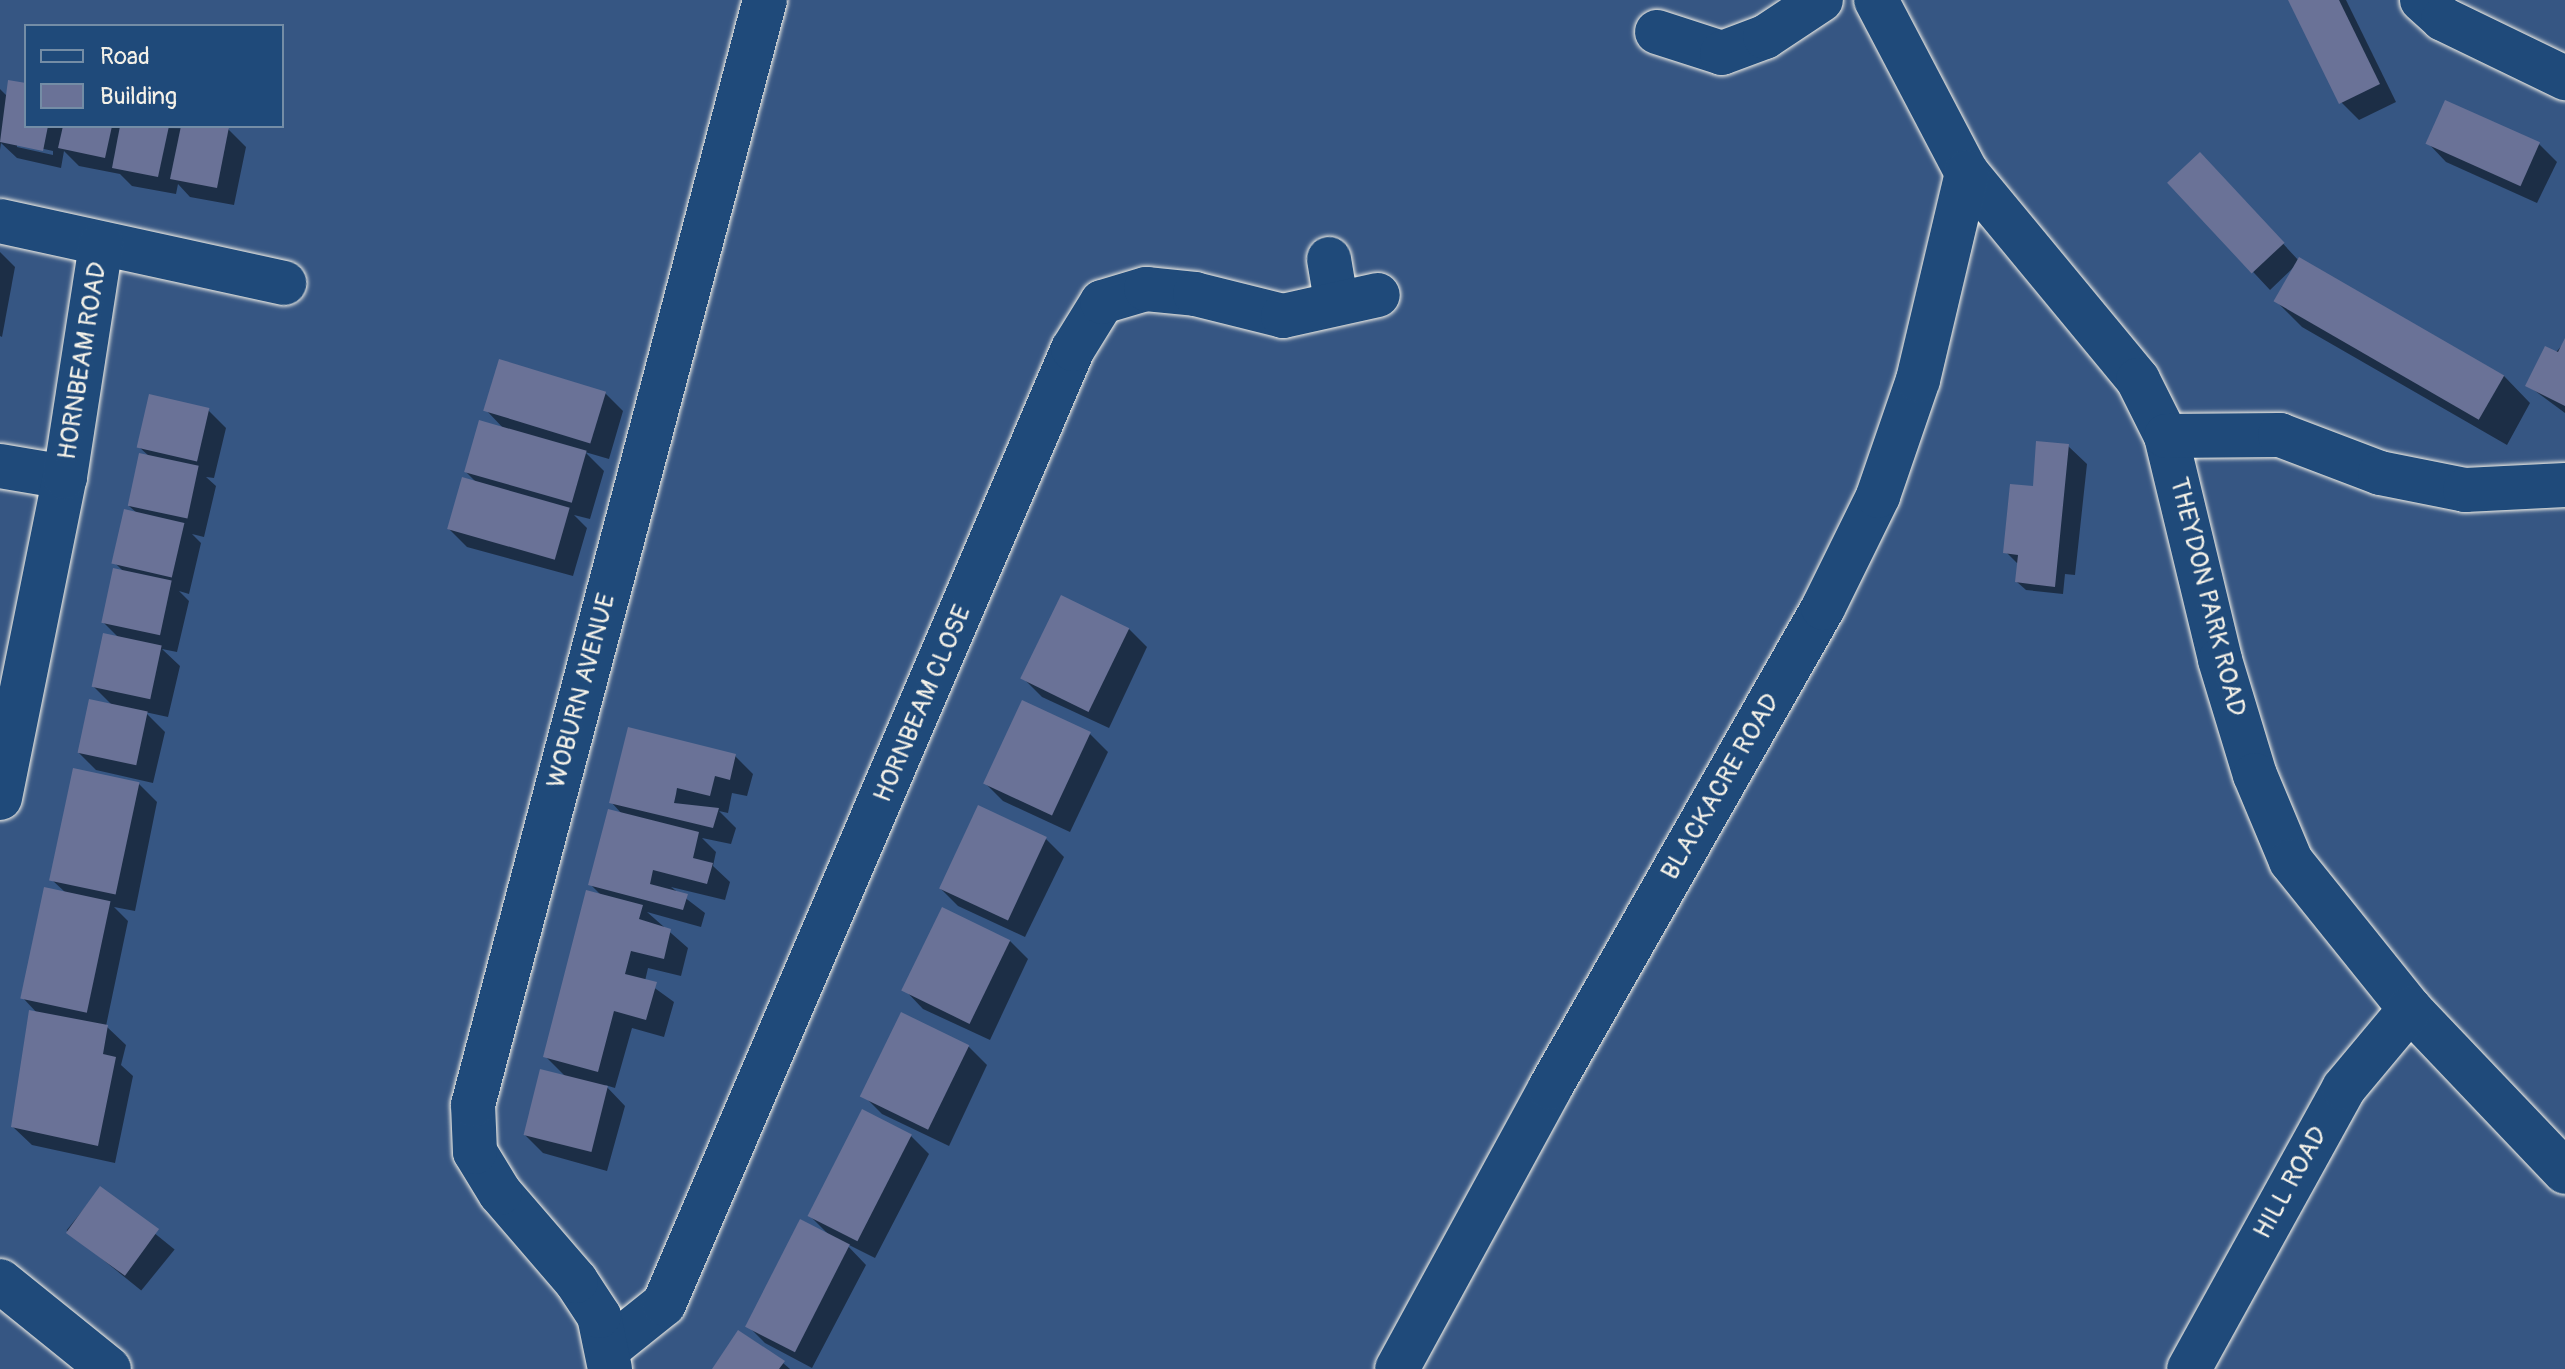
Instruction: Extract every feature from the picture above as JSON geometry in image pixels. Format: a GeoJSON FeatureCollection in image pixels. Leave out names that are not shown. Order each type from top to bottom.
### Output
{"type":"FeatureCollection","features":[{"type":"Feature","properties":{"kind":"street","name":"WOBURN AVENUE"},"geometry":{"type":"LineString","coordinates":[[610,1359],[599,1316],[576,1281],[500,1193],[475,1152],[473,1105],[765,0]]}},
{"type":"Feature","properties":{"kind":"street"},"geometry":{"type":"LineString","coordinates":[[1657,32],[1722,53],[1765,37],[1821,0]]}},
{"type":"Feature","properties":{"kind":"street","name":"THEYDON PARK ROAD"},"geometry":{"type":"LineString","coordinates":[[1876,0],[1967,173],[2138,380],[2166,436],[2220,660],[2255,775],[2291,861],[2410,1009],[2565,1172]]}},
{"type":"Feature","properties":{"kind":"street"},"geometry":{"type":"LineString","coordinates":[[2422,0],[2443,19],[2565,78]]}},
{"type":"Feature","properties":{"kind":"street","name":"BLACKACRE ROAD"},"geometry":{"type":"LineString","coordinates":[[1397,1369],[1550,1088],[1823,608],[1878,496],[1918,380],[1967,173]]}},
{"type":"Feature","properties":{"kind":"street","name":"HORNBEAM ROAD"},"geometry":{"type":"LineString","coordinates":[[0,221],[284,283]]}},
{"type":"Feature","properties":{"kind":"street","name":"HORNBEAM ROAD"},"geometry":{"type":"LineString","coordinates":[[0,798],[65,477],[101,244]]}},
{"type":"Feature","properties":{"kind":"street","name":"HORNBEAM CLOSE"},"geometry":{"type":"LineString","coordinates":[[610,1359],[664,1304],[1073,349],[1102,302],[1146,289],[1195,294],[1283,316],[1357,298],[1329,259]]}},
{"type":"Feature","properties":{"kind":"street"},"geometry":{"type":"LineString","coordinates":[[2166,436],[2280,435],[2380,473],[2465,490],[2565,485]]}},
{"type":"Feature","properties":{"kind":"street","name":"HORNBEAM ROAD"},"geometry":{"type":"LineString","coordinates":[[0,466],[65,477]]}},
{"type":"Feature","properties":{"kind":"street","name":"HILL ROAD"},"geometry":{"type":"LineString","coordinates":[[2189,1369],[2344,1088],[2410,1009]]}},
{"type":"Feature","properties":{"kind":"street"},"geometry":{"type":"LineString","coordinates":[[0,1281],[109,1369]]}},
{"type":"Feature","properties":{"kind":"building"},"geometry":{"type":"Polygon","coordinates":[[[2288,0],[2339,0],[2380,84],[2339,104],[2288,0]]]}},
{"type":"Feature","properties":{"kind":"building"},"geometry":{"type":"Polygon","coordinates":[[[8,80],[24,83],[24,128],[48,128],[43,151],[0,142],[8,80]]]}},
{"type":"Feature","properties":{"kind":"building"},"geometry":{"type":"Polygon","coordinates":[[[2445,100],[2540,142],[2520,186],[2425,144],[2445,100]]]}},
{"type":"Feature","properties":{"kind":"building"},"geometry":{"type":"Polygon","coordinates":[[[63,128],[112,128],[105,158],[58,148],[63,128]]]}},
{"type":"Feature","properties":{"kind":"building"},"geometry":{"type":"Polygon","coordinates":[[[120,128],[169,128],[158,177],[112,168],[120,128]]]}},
{"type":"Feature","properties":{"kind":"building"},"geometry":{"type":"Polygon","coordinates":[[[181,128],[229,128],[217,188],[170,179],[181,128]]]}},
{"type":"Feature","properties":{"kind":"building"},"geometry":{"type":"Polygon","coordinates":[[[2200,152],[2285,243],[2252,273],[2167,183],[2200,152]]]}},
{"type":"Feature","properties":{"kind":"building"},"geometry":{"type":"Polygon","coordinates":[[[2299,257],[2504,376],[2479,420],[2274,301],[2299,257]]]}},
{"type":"Feature","properties":{"kind":"building"},"geometry":{"type":"Polygon","coordinates":[[[2565,338],[2565,406],[2525,386],[2545,346],[2558,352],[2565,338]]]}},
{"type":"Feature","properties":{"kind":"building"},"geometry":{"type":"Polygon","coordinates":[[[499,359],[606,392],[590,443],[483,411],[499,359]]]}},
{"type":"Feature","properties":{"kind":"building"},"geometry":{"type":"Polygon","coordinates":[[[149,394],[209,408],[197,462],[137,448],[149,394]]]}},
{"type":"Feature","properties":{"kind":"building"},"geometry":{"type":"Polygon","coordinates":[[[479,420],[587,451],[572,503],[464,472],[479,420]]]}},
{"type":"Feature","properties":{"kind":"building"},"geometry":{"type":"Polygon","coordinates":[[[2036,441],[2069,444],[2055,587],[2015,582],[2018,555],[2003,553],[2010,484],[2033,486],[2036,441]]]}},
{"type":"Feature","properties":{"kind":"building"},"geometry":{"type":"Polygon","coordinates":[[[139,453],[199,466],[187,519],[128,506],[139,453]]]}},
{"type":"Feature","properties":{"kind":"building"},"geometry":{"type":"Polygon","coordinates":[[[462,477],[570,508],[555,560],[447,529],[462,477]]]}},
{"type":"Feature","properties":{"kind":"building"},"geometry":{"type":"Polygon","coordinates":[[[124,509],[184,523],[172,578],[111,564],[124,509]]]}},
{"type":"Feature","properties":{"kind":"building"},"geometry":{"type":"Polygon","coordinates":[[[113,568],[172,580],[160,635],[101,623],[113,568]]]}},
{"type":"Feature","properties":{"kind":"building"},"geometry":{"type":"Polygon","coordinates":[[[1061,595],[1129,628],[1089,712],[1020,679],[1061,595]]]}},
{"type":"Feature","properties":{"kind":"building"},"geometry":{"type":"Polygon","coordinates":[[[103,633],[162,645],[150,699],[92,687],[103,633]]]}},
{"type":"Feature","properties":{"kind":"building"},"geometry":{"type":"Polygon","coordinates":[[[89,699],[148,711],[136,765],[78,753],[89,699]]]}},
{"type":"Feature","properties":{"kind":"building"},"geometry":{"type":"Polygon","coordinates":[[[1022,700],[1091,732],[1052,815],[983,783],[1022,700]]]}},
{"type":"Feature","properties":{"kind":"building"},"geometry":{"type":"Polygon","coordinates":[[[628,727],[736,754],[730,780],[715,776],[710,796],[677,788],[674,803],[719,808],[713,828],[609,803],[628,727]]]}},
{"type":"Feature","properties":{"kind":"building"},"geometry":{"type":"Polygon","coordinates":[[[73,768],[140,782],[116,895],[49,880],[73,768]]]}},
{"type":"Feature","properties":{"kind":"building"},"geometry":{"type":"Polygon","coordinates":[[[978,805],[1047,837],[1008,920],[939,888],[978,805]]]}},
{"type":"Feature","properties":{"kind":"building"},"geometry":{"type":"Polygon","coordinates":[[[608,809],[699,832],[693,858],[713,863],[707,884],[653,870],[650,884],[688,894],[683,910],[588,885],[608,809]]]}},
{"type":"Feature","properties":{"kind":"building"},"geometry":{"type":"Polygon","coordinates":[[[44,887],[111,901],[87,1013],[20,999],[44,887]]]}},
{"type":"Feature","properties":{"kind":"building"},"geometry":{"type":"Polygon","coordinates":[[[586,890],[643,905],[639,919],[671,929],[664,959],[631,951],[625,974],[657,982],[646,1020],[614,1011],[598,1072],[543,1057],[586,890]]]}},
{"type":"Feature","properties":{"kind":"building"},"geometry":{"type":"Polygon","coordinates":[[[942,907],[1010,940],[970,1024],[901,991],[942,907]]]}},
{"type":"Feature","properties":{"kind":"building"},"geometry":{"type":"Polygon","coordinates":[[[29,1010],[108,1025],[103,1054],[116,1057],[98,1146],[11,1127],[29,1010]]]}},
{"type":"Feature","properties":{"kind":"building"},"geometry":{"type":"Polygon","coordinates":[[[901,1012],[969,1045],[928,1130],[860,1096],[901,1012]]]}},
{"type":"Feature","properties":{"kind":"building"},"geometry":{"type":"Polygon","coordinates":[[[540,1069],[608,1086],[591,1152],[524,1135],[540,1069]]]}},
{"type":"Feature","properties":{"kind":"building"},"geometry":{"type":"Polygon","coordinates":[[[862,1109],[912,1134],[857,1241],[808,1216],[862,1109]]]}},
{"type":"Feature","properties":{"kind":"building"},"geometry":{"type":"Polygon","coordinates":[[[100,1186],[159,1229],[125,1276],[66,1233],[100,1186]]]}},
{"type":"Feature","properties":{"kind":"building"},"geometry":{"type":"Polygon","coordinates":[[[800,1219],[850,1244],[795,1352],[745,1327],[800,1219]]]}},
{"type":"Feature","properties":{"kind":"building"},"geometry":{"type":"Polygon","coordinates":[[[738,1330],[785,1361],[779,1369],[712,1369],[738,1330]]]}}]}
